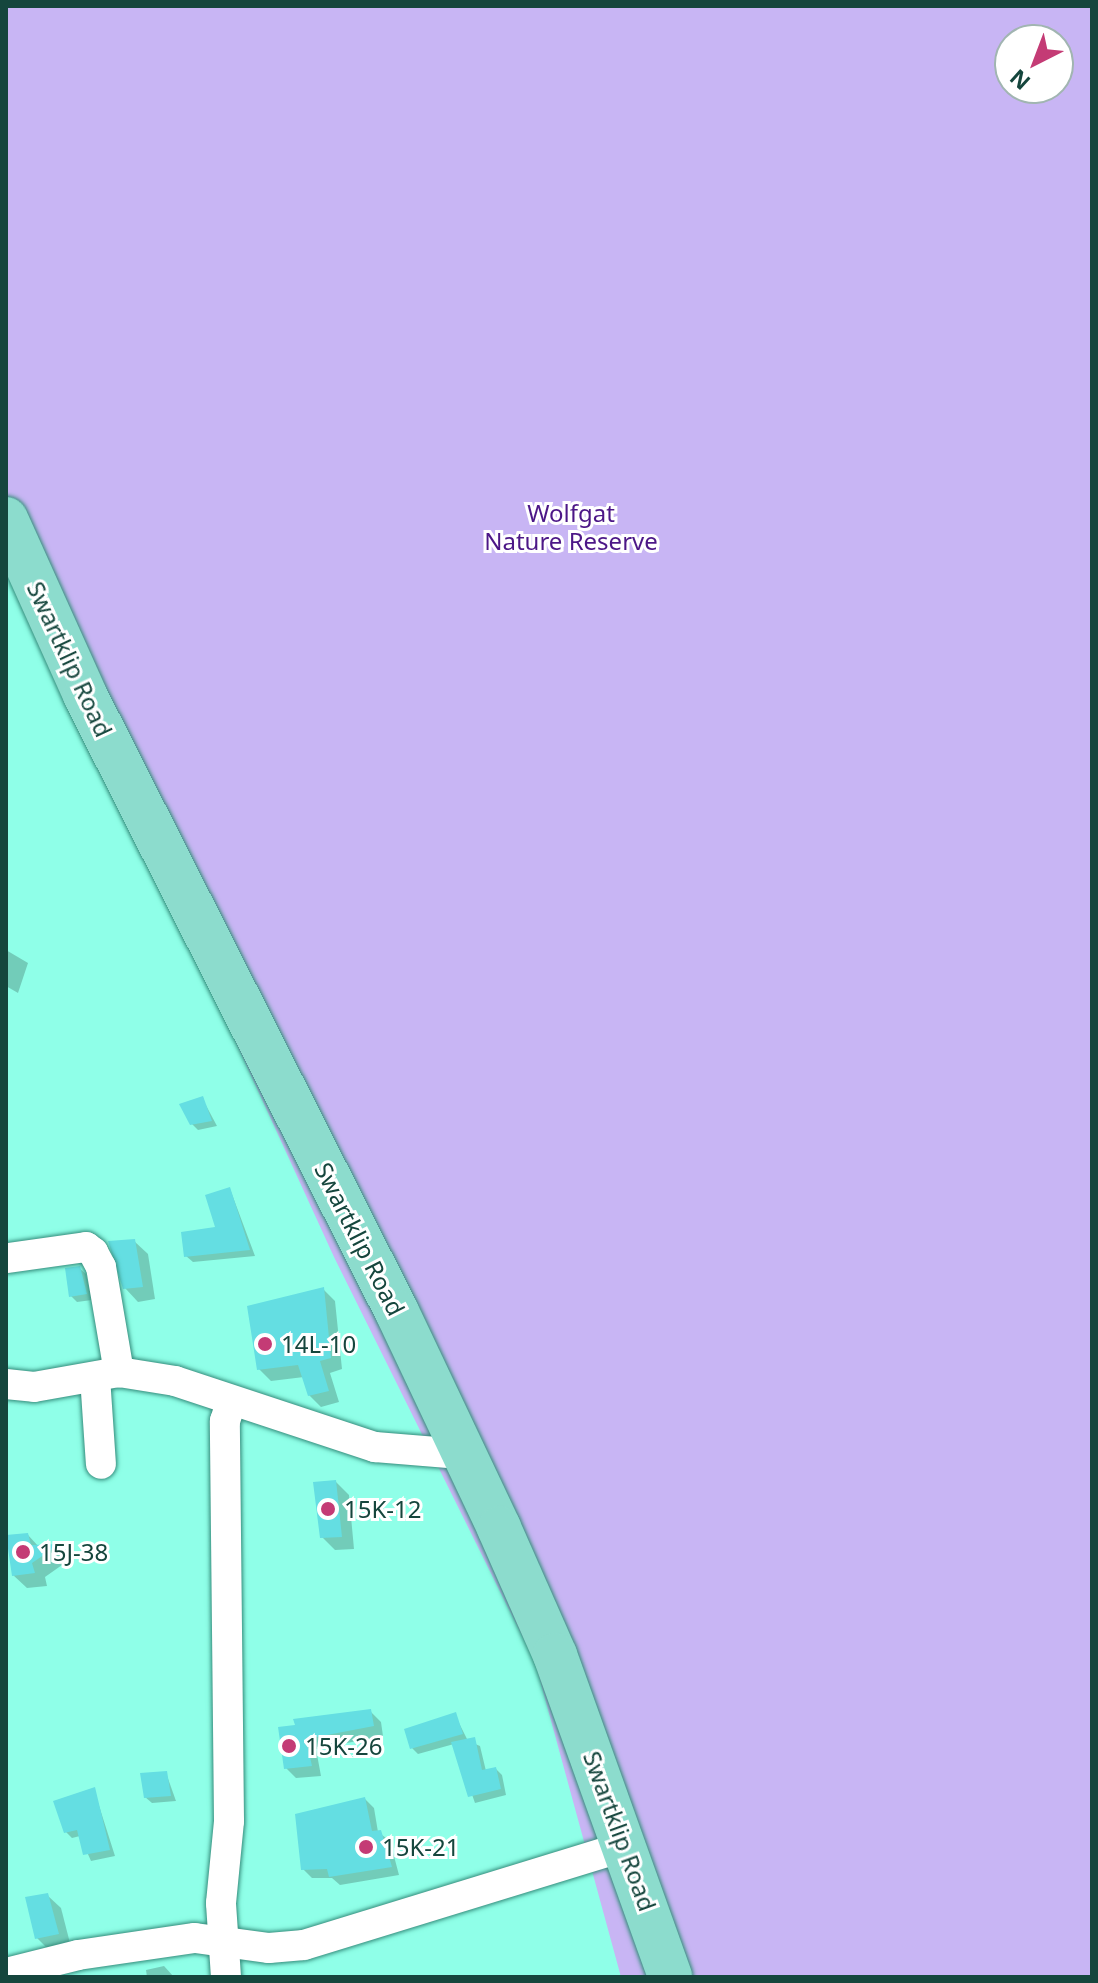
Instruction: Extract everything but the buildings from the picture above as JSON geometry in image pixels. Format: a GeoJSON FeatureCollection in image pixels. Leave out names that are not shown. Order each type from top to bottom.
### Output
{"type":"FeatureCollection","features":[{"type":"Feature","properties":{"kind":"main road","name":"Swartklip Road"},"geometry":{"type":"LineString","coordinates":[[6,519],[85,695],[397,1312],[555,1655],[670,1977]]}},
{"type":"Feature","properties":{"kind":"street"},"geometry":{"type":"LineString","coordinates":[[8,1258],[86,1247],[93,1252],[101,1267],[107,1374],[101,1464]]}},
{"type":"Feature","properties":{"kind":"street"},"geometry":{"type":"LineString","coordinates":[[6,1384],[34,1387],[107,1374],[175,1381],[375,1447],[461,1454]]}},
{"type":"Feature","properties":{"kind":"street"},"geometry":{"type":"LineString","coordinates":[[226,1977],[221,1943],[229,1821],[225,1421],[231,1402]]}},
{"type":"Feature","properties":{"kind":"street"},"geometry":{"type":"LineString","coordinates":[[6,1973],[170,1940],[269,1948],[304,1945],[625,1846]]}},
{"type":"Feature","properties":{"kind":"green space","name":"Wolfgat Nature Reserve"},"geometry":{"type":"Polygon","coordinates":[[[6,6],[1092,6],[1092,1977],[621,1977],[535,1662],[334,1257],[6,540],[6,6]]]}},
{"type":"Feature","properties":{"kind":"place","name":"14L-10"},"geometry":{"type":"Point","coordinates":[265,1344]}},
{"type":"Feature","properties":{"kind":"place","name":"15K-12"},"geometry":{"type":"Point","coordinates":[328,1509]}},
{"type":"Feature","properties":{"kind":"place","name":"15J-38"},"geometry":{"type":"Point","coordinates":[23,1552]}},
{"type":"Feature","properties":{"kind":"place","name":"15K-26"},"geometry":{"type":"Point","coordinates":[289,1746]}},
{"type":"Feature","properties":{"kind":"place","name":"15K-21"},"geometry":{"type":"Point","coordinates":[366,1847]}}]}
